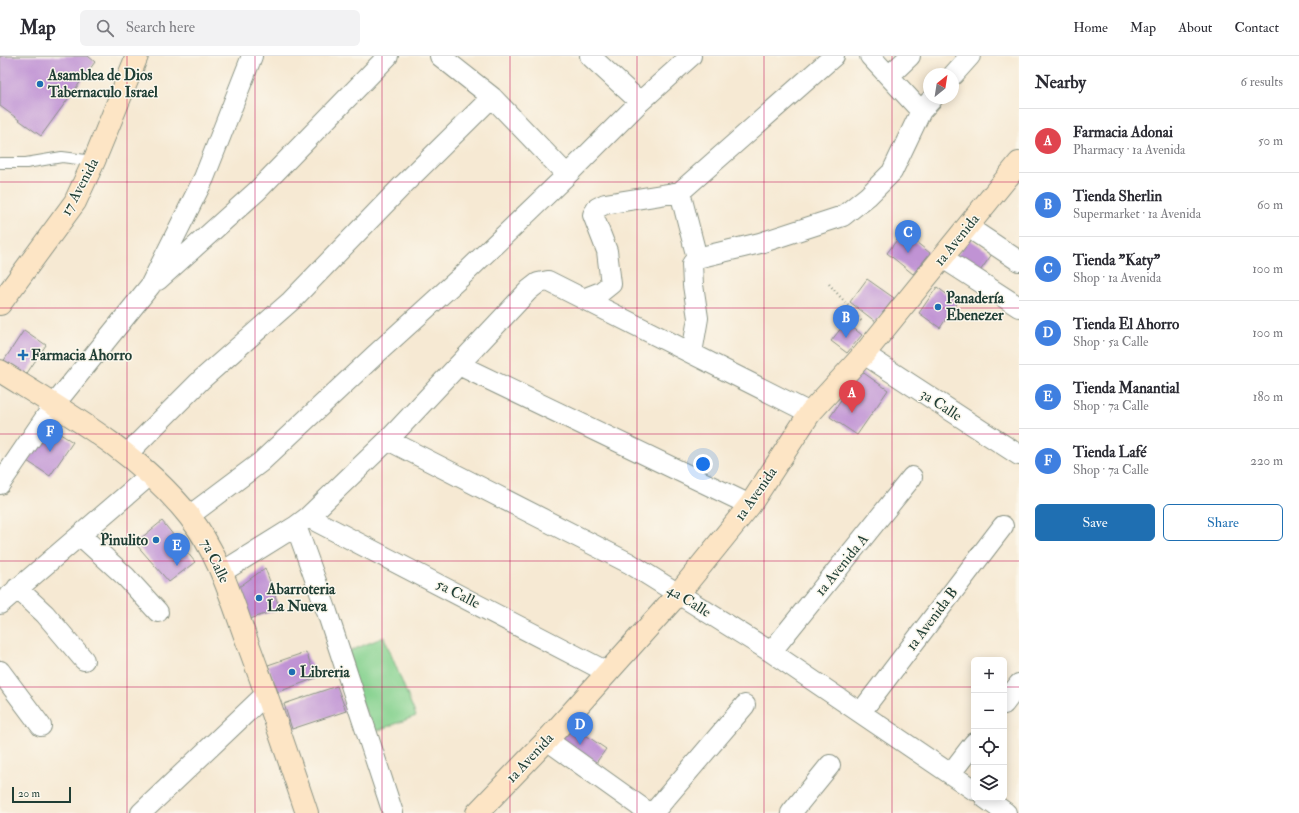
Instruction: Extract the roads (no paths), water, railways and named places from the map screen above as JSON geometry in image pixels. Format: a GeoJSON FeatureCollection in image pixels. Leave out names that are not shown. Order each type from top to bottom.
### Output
{"type":"FeatureCollection","features":[{"type":"Feature","properties":{"kind":"street","name":"17 Avenida"},"geometry":{"type":"LineString","coordinates":[[0,304],[74,202],[94,161],[137,56]]}},
{"type":"Feature","properties":{"kind":"street"},"geometry":{"type":"LineString","coordinates":[[150,286],[204,178],[252,56]]}},
{"type":"Feature","properties":{"kind":"street"},"geometry":{"type":"LineString","coordinates":[[0,484],[54,405],[150,286],[257,191],[388,56]]}},
{"type":"Feature","properties":{"kind":"street"},"geometry":{"type":"LineString","coordinates":[[440,56],[492,97],[568,175]]}},
{"type":"Feature","properties":{"kind":"street"},"geometry":{"type":"LineString","coordinates":[[590,56],[640,102]]}},
{"type":"Feature","properties":{"kind":"street"},"geometry":{"type":"LineString","coordinates":[[189,516],[262,462],[374,355],[462,276],[568,175],[640,102],[691,56]]}},
{"type":"Feature","properties":{"kind":"street"},"geometry":{"type":"LineString","coordinates":[[583,299],[601,292],[611,284],[607,251],[594,215],[597,208],[605,204],[680,192],[834,56]]}},
{"type":"Feature","properties":{"kind":"street"},"geometry":{"type":"LineString","coordinates":[[692,353],[698,318],[692,285],[692,264],[697,258],[760,243],[843,216],[868,196],[892,172],[927,105],[888,76],[870,56]]}},
{"type":"Feature","properties":{"kind":"street"},"geometry":{"type":"LineString","coordinates":[[888,76],[910,56]]}},
{"type":"Feature","properties":{"kind":"street"},"geometry":{"type":"LineString","coordinates":[[959,68],[970,56]]}},
{"type":"Feature","properties":{"kind":"street"},"geometry":{"type":"LineString","coordinates":[[127,454],[202,379],[291,301],[404,184],[492,97]]}},
{"type":"Feature","properties":{"kind":"street","name":"1a Avenida"},"geometry":{"type":"LineString","coordinates":[[477,813],[547,740],[678,594],[750,505],[810,413],[870,346],[1019,163]]}},
{"type":"Feature","properties":{"kind":"street"},"geometry":{"type":"LineString","coordinates":[[680,192],[697,258]]}},
{"type":"Feature","properties":{"kind":"street"},"geometry":{"type":"LineString","coordinates":[[968,227],[1019,261]]}},
{"type":"Feature","properties":{"kind":"street"},"geometry":{"type":"LineString","coordinates":[[943,258],[1019,306]]}},
{"type":"Feature","properties":{"kind":"street"},"geometry":{"type":"LineString","coordinates":[[222,572],[302,522],[388,440],[528,290],[538,284],[548,281],[810,413]]}},
{"type":"Feature","properties":{"kind":"street","name":"3a Calle"},"geometry":{"type":"LineString","coordinates":[[870,346],[1019,455]]}},
{"type":"Feature","properties":{"kind":"street"},"geometry":{"type":"LineString","coordinates":[[459,365],[750,505]]}},
{"type":"Feature","properties":{"kind":"street","name":"7a Calle"},"geometry":{"type":"LineString","coordinates":[[0,371],[127,454],[150,475],[189,516],[206,540],[222,572],[307,813]]}},
{"type":"Feature","properties":{"kind":"street","name":"4a Calle"},"geometry":{"type":"LineString","coordinates":[[388,440],[629,563],[771,652],[971,788]]}},
{"type":"Feature","properties":{"kind":"street"},"geometry":{"type":"LineString","coordinates":[[0,604],[150,475]]}},
{"type":"Feature","properties":{"kind":"street","name":"1a Avenida A"},"geometry":{"type":"LineString","coordinates":[[771,652],[912,477]]}},
{"type":"Feature","properties":{"kind":"street"},"geometry":{"type":"LineString","coordinates":[[302,522],[327,612],[393,813]]}},
{"type":"Feature","properties":{"kind":"street","name":"5a Calle"},"geometry":{"type":"LineString","coordinates":[[302,522],[607,672]]}},
{"type":"Feature","properties":{"kind":"street","name":"1a Avenida B"},"geometry":{"type":"LineString","coordinates":[[861,712],[1004,526]]}},
{"type":"Feature","properties":{"kind":"street"},"geometry":{"type":"LineString","coordinates":[[80,536],[126,578],[158,612]]}},
{"type":"Feature","properties":{"kind":"street"},"geometry":{"type":"LineString","coordinates":[[17,588],[45,614],[84,660]]}},
{"type":"Feature","properties":{"kind":"street"},"geometry":{"type":"LineString","coordinates":[[0,671],[41,726]]}},
{"type":"Feature","properties":{"kind":"street"},"geometry":{"type":"LineString","coordinates":[[1007,700],[1019,684]]}},
{"type":"Feature","properties":{"kind":"street"},"geometry":{"type":"LineString","coordinates":[[141,813],[266,694]]}},
{"type":"Feature","properties":{"kind":"street"},"geometry":{"type":"LineString","coordinates":[[653,813],[745,705]]}},
{"type":"Feature","properties":{"kind":"street"},"geometry":{"type":"LineString","coordinates":[[547,740],[649,813]]}},
{"type":"Feature","properties":{"kind":"street"},"geometry":{"type":"LineString","coordinates":[[951,773],[971,747]]}},
{"type":"Feature","properties":{"kind":"street"},"geometry":{"type":"LineString","coordinates":[[791,813],[830,765]]}},
{"type":"Feature","properties":{"kind":"street"},"geometry":{"type":"LineString","coordinates":[[989,801],[1006,813]]}},
{"type":"Feature","properties":{"kind":"lane"},"geometry":{"type":"LineString","coordinates":[[0,163],[26,164],[62,157],[94,161]]}},
{"type":"Feature","properties":{"kind":"place","name":"Asamblea de Dios Tabernaculo Israel"},"geometry":{"type":"Point","coordinates":[40,84]}},
{"type":"Feature","properties":{"kind":"place","name":"Tienda \"Katy\""},"geometry":{"type":"Point","coordinates":[908,253]}},
{"type":"Feature","properties":{"kind":"place","name":"Panadería Ebenezer"},"geometry":{"type":"Point","coordinates":[938,307]}},
{"type":"Feature","properties":{"kind":"place","name":"Tienda Sherlin"},"geometry":{"type":"Point","coordinates":[846,338]}},
{"type":"Feature","properties":{"kind":"place","name":"Farmacia Ahorro"},"geometry":{"type":"Point","coordinates":[23,355]}},
{"type":"Feature","properties":{"kind":"place","name":"Farmacia Adonai"},"geometry":{"type":"Point","coordinates":[852,413]}},
{"type":"Feature","properties":{"kind":"place","name":"Tienda Lafé"},"geometry":{"type":"Point","coordinates":[50,452]}},
{"type":"Feature","properties":{"kind":"place","name":"Pinulito"},"geometry":{"type":"Point","coordinates":[156,540]}},
{"type":"Feature","properties":{"kind":"place","name":"Tienda Manantial"},"geometry":{"type":"Point","coordinates":[177,566]}},
{"type":"Feature","properties":{"kind":"place","name":"Abarroteria La Nueva"},"geometry":{"type":"Point","coordinates":[259,598]}},
{"type":"Feature","properties":{"kind":"place","name":"Libreria"},"geometry":{"type":"Point","coordinates":[292,672]}},
{"type":"Feature","properties":{"kind":"place","name":"Tienda El Ahorro"},"geometry":{"type":"Point","coordinates":[580,745]}}]}
